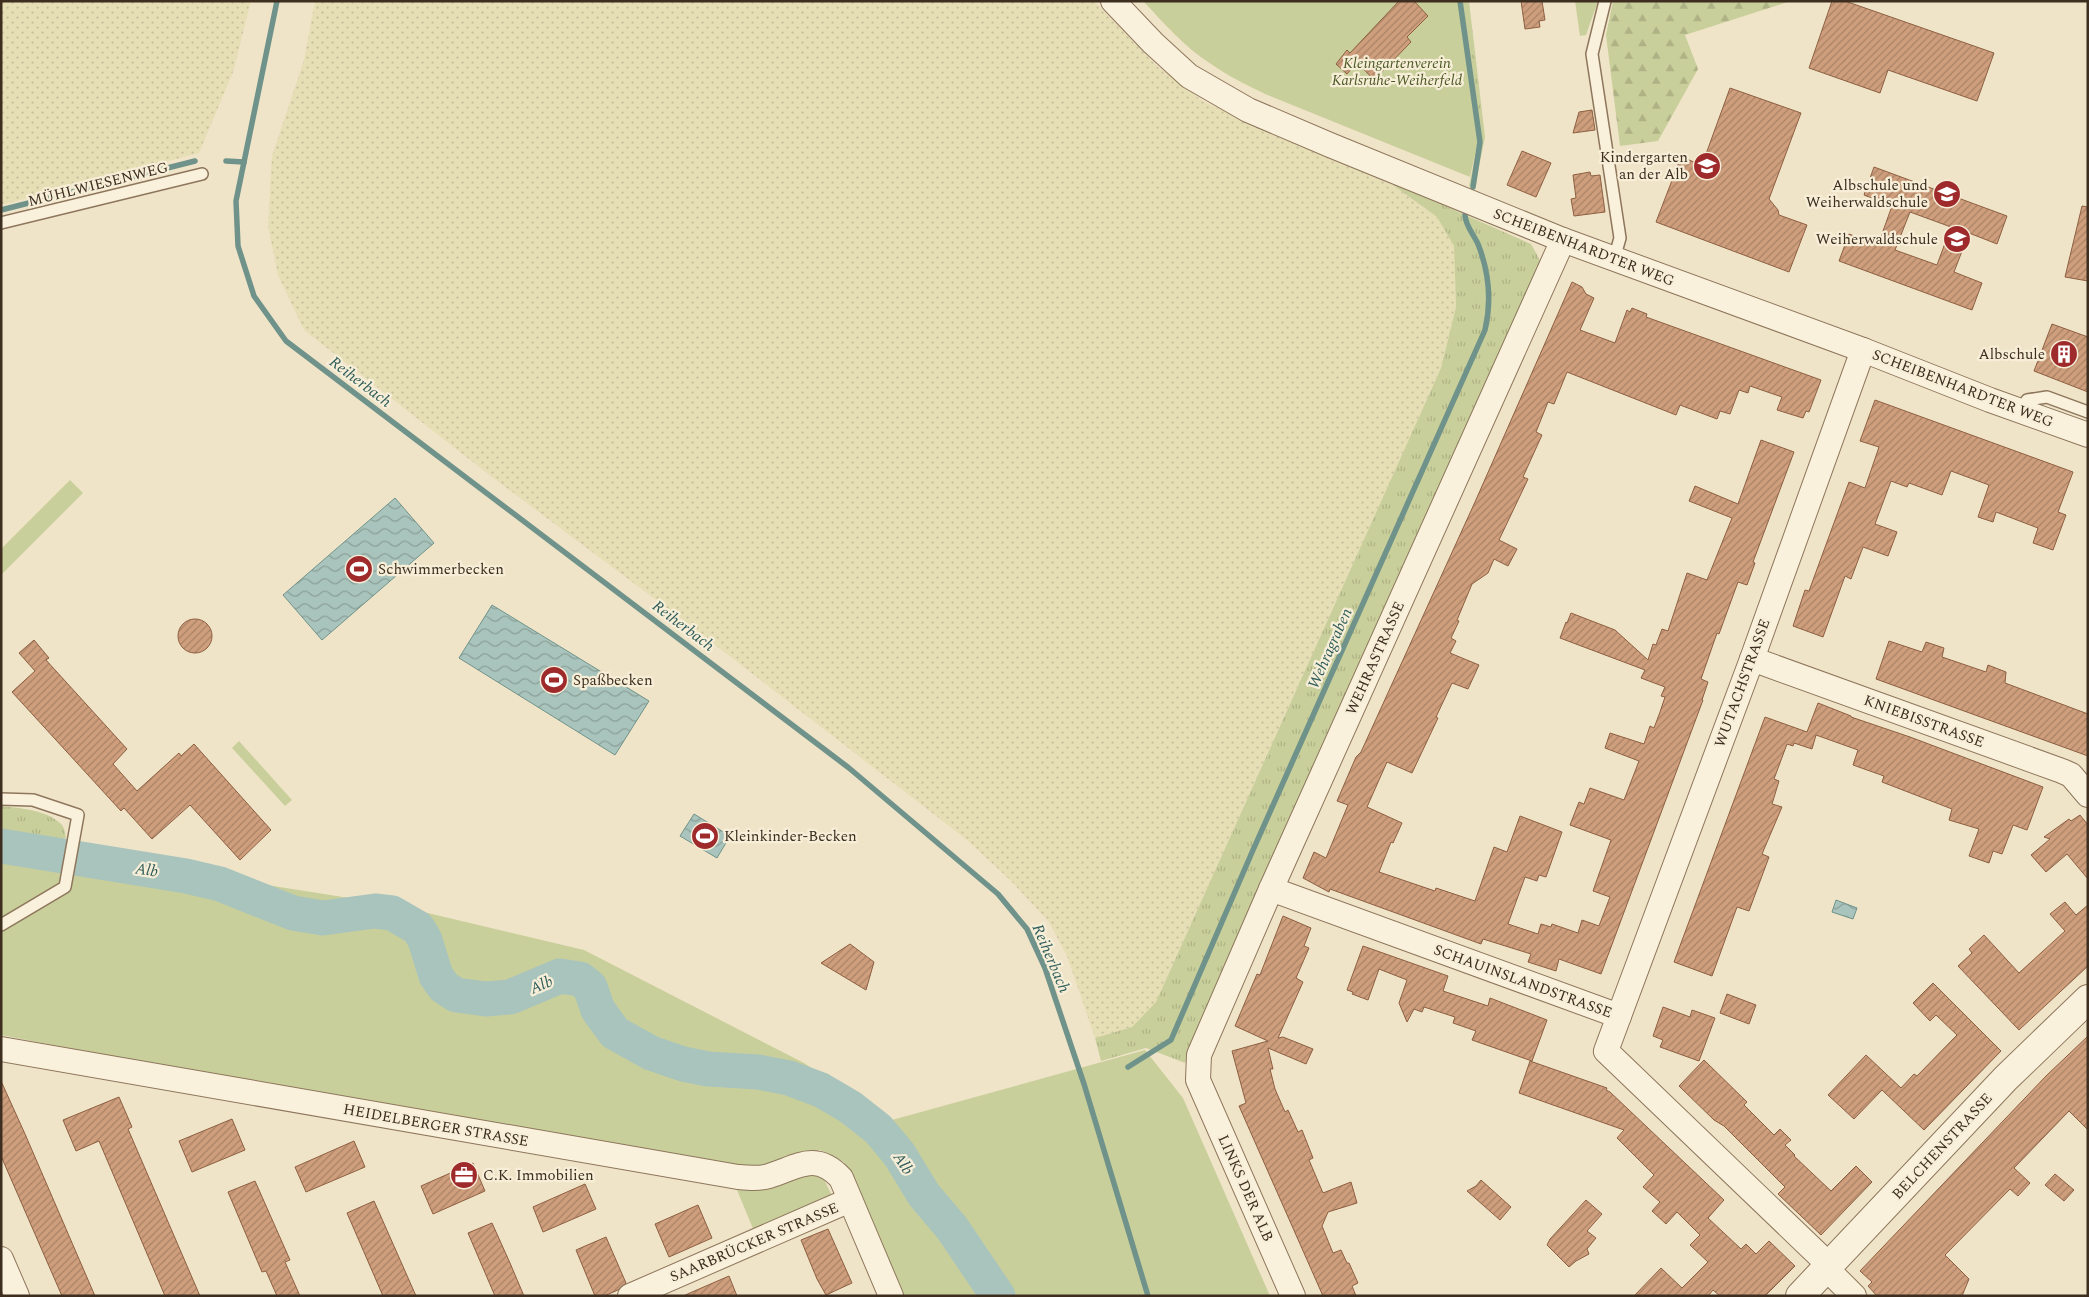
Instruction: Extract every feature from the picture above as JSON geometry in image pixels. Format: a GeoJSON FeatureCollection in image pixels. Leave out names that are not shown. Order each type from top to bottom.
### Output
{"type":"FeatureCollection","features":[{"type":"Feature","properties":{"kind":"street","name":"SCHEIBENHARDTER WEG"},"geometry":{"type":"LineString","coordinates":[[1112,1],[1189,76],[1248,110],[1330,146],[1563,240],[2088,435]]}},
{"type":"Feature","properties":{"kind":"street","name":"WEHRASTRASSE"},"geometry":{"type":"LineString","coordinates":[[1198,1080],[1199,1055],[1271,889],[1563,240]]}},
{"type":"Feature","properties":{"kind":"street","name":"WUTACHSTRASSE"},"geometry":{"type":"LineString","coordinates":[[1619,1016],[1752,659],[1863,350]]}},
{"type":"Feature","properties":{"kind":"street","name":"KNIEBISSTRASSE"},"geometry":{"type":"LineString","coordinates":[[1752,659],[2062,771],[2070,775],[2088,796]]}},
{"type":"Feature","properties":{"kind":"street","name":"SCHAUINSLANDSTRASSE"},"geometry":{"type":"LineString","coordinates":[[1271,889],[1619,1016],[1606,1051],[1827,1267],[1854,1296]]}},
{"type":"Feature","properties":{"kind":"street","name":"BELCHENSTRASSE"},"geometry":{"type":"LineString","coordinates":[[1800,1296],[2006,1078],[2088,999]]}},
{"type":"Feature","properties":{"kind":"street","name":"HEIDELBERGER STRASSE"},"geometry":{"type":"LineString","coordinates":[[1,1049],[738,1177],[754,1179],[768,1177],[812,1162],[820,1163],[833,1170],[840,1178],[850,1200]]}},
{"type":"Feature","properties":{"kind":"street","name":"LINKS DER ALB"},"geometry":{"type":"LineString","coordinates":[[1198,1080],[1293,1296]]}},
{"type":"Feature","properties":{"kind":"street","name":"SAARBRÜCKER STRASSE"},"geometry":{"type":"LineString","coordinates":[[630,1296],[850,1200]]}},
{"type":"Feature","properties":{"kind":"street"},"geometry":{"type":"LineString","coordinates":[[850,1200],[891,1296]]}},
{"type":"Feature","properties":{"kind":"street"},"geometry":{"type":"LineString","coordinates":[[1,1259],[17,1296]]}},
{"type":"Feature","properties":{"kind":"lane"},"geometry":{"type":"LineString","coordinates":[[1605,1],[1592,54],[1620,238],[1614,259]]}},
{"type":"Feature","properties":{"kind":"lane","name":"MÜHLWIESENWEG"},"geometry":{"type":"LineString","coordinates":[[1,224],[202,174]]}},
{"type":"Feature","properties":{"kind":"lane"},"geometry":{"type":"LineString","coordinates":[[2021,411],[2027,400],[2047,397],[2088,412]]}},
{"type":"Feature","properties":{"kind":"lane"},"geometry":{"type":"LineString","coordinates":[[1,799],[33,800],[78,815],[65,887],[1,925]]}},
{"type":"Feature","properties":{"kind":"shaded area"},"geometry":{"type":"Polygon","coordinates":[[[1,1],[251,1],[233,72],[199,153],[1,205],[1,1]]]}},
{"type":"Feature","properties":{"kind":"shaded area"},"geometry":{"type":"Polygon","coordinates":[[[315,1],[1094,1],[1158,67],[1204,102],[1393,185],[1437,217],[1454,246],[1456,307],[1441,368],[1156,1002],[1132,1027],[1095,1038],[1067,956],[1049,922],[1010,880],[967,840],[683,620],[492,477],[304,330],[278,275],[268,226],[272,156],[304,60],[315,1]]]}},
{"type":"Feature","properties":{"kind":"green space","name":"Kleingartenverein Karlsruhe-Weiherfeld"},"geometry":{"type":"Polygon","coordinates":[[[1143,1],[1458,1],[1478,141],[1470,177],[1265,94],[1238,80],[1201,58],[1175,35],[1143,1]]]}},
{"type":"Feature","properties":{"kind":"green space"},"geometry":{"type":"Polygon","coordinates":[[[1458,1],[1469,1],[1485,137],[1475,187],[1469,186],[1478,141],[1458,1]]]}},
{"type":"Feature","properties":{"kind":"green space"},"geometry":{"type":"Polygon","coordinates":[[[1575,1],[1598,1],[1586,35],[1580,36],[1575,1]]]}},
{"type":"Feature","properties":{"kind":"green space"},"geometry":{"type":"Polygon","coordinates":[[[1613,1],[1791,1],[1685,35],[1698,69],[1658,141],[1620,146],[1606,35],[1613,1]]]}},
{"type":"Feature","properties":{"kind":"green space"},"geometry":{"type":"Polygon","coordinates":[[[1393,183],[1531,244],[1541,262],[1539,274],[1185,1063],[1146,1048],[1101,1061],[1095,1038],[1132,1027],[1156,1002],[1441,368],[1456,307],[1454,246],[1437,217],[1393,185],[1393,183]]]}},
{"type":"Feature","properties":{"kind":"green space"},"geometry":{"type":"Polygon","coordinates":[[[70,480],[83,493],[1,575],[1,549],[70,480]]]}},
{"type":"Feature","properties":{"kind":"green space"},"geometry":{"type":"Polygon","coordinates":[[[239,741],[292,800],[285,806],[232,748],[239,741]]]}},
{"type":"Feature","properties":{"kind":"green space"},"geometry":{"type":"Polygon","coordinates":[[[1,806],[33,810],[55,819],[65,831],[66,838],[47,845],[1,836],[1,806]]]}},
{"type":"Feature","properties":{"kind":"green space"},"geometry":{"type":"Polygon","coordinates":[[[1,854],[140,882],[183,872],[394,905],[584,950],[804,1063],[892,1120],[1145,1050],[1183,1098],[1270,1296],[902,1296],[844,1162],[820,1150],[768,1167],[729,1168],[369,1106],[1,1035],[1,854]]]}},
{"type":"Feature","properties":{"kind":"green space"},"geometry":{"type":"Polygon","coordinates":[[[804,1167],[819,1169],[835,1202],[756,1236],[737,1190],[804,1167]]]}},
{"type":"Feature","properties":{"kind":"water","name":"Schwimmerbecken"},"geometry":{"type":"Polygon","coordinates":[[[395,498],[434,543],[322,640],[283,595],[395,498]]]}},
{"type":"Feature","properties":{"kind":"water","name":"Spaßbecken"},"geometry":{"type":"Polygon","coordinates":[[[492,605],[649,701],[615,755],[459,658],[492,605]]]}},
{"type":"Feature","properties":{"kind":"water","name":"Kleinkinder-Becken"},"geometry":{"type":"Polygon","coordinates":[[[694,814],[730,836],[717,858],[680,836],[694,814]]]}},
{"type":"Feature","properties":{"kind":"water"},"geometry":{"type":"Polygon","coordinates":[[[1836,900],[1857,908],[1853,919],[1832,912],[1836,900]]]}},
{"type":"Feature","properties":{"kind":"building"},"geometry":{"type":"Polygon","coordinates":[[[1399,1],[1414,1],[1428,16],[1407,37],[1411,42],[1374,80],[1357,62],[1347,74],[1336,64],[1347,50],[1350,53],[1399,1]]]}},
{"type":"Feature","properties":{"kind":"building"},"geometry":{"type":"Polygon","coordinates":[[[1521,1],[1542,1],[1545,20],[1539,21],[1540,27],[1525,29],[1521,1]]]}},
{"type":"Feature","properties":{"kind":"building"},"geometry":{"type":"Polygon","coordinates":[[[1832,1],[1845,1],[1994,53],[1977,101],[1888,70],[1880,93],[1809,68],[1832,1]]]}},
{"type":"Feature","properties":{"kind":"building"},"geometry":{"type":"Polygon","coordinates":[[[1730,88],[1801,113],[1769,199],[1778,210],[1779,215],[1807,225],[1789,272],[1656,222],[1681,157],[1702,165],[1730,88]]]}},
{"type":"Feature","properties":{"kind":"building"},"geometry":{"type":"Polygon","coordinates":[[[1592,110],[1595,130],[1573,133],[1579,112],[1592,110]]]}},
{"type":"Feature","properties":{"kind":"building"},"geometry":{"type":"Polygon","coordinates":[[[1522,151],[1551,163],[1536,197],[1507,185],[1522,151]]]}},
{"type":"Feature","properties":{"kind":"building","name":"Weiherwaldschule"},"geometry":{"type":"Polygon","coordinates":[[[1874,167],[2007,216],[1997,244],[1969,233],[1954,272],[1982,283],[1972,310],[1839,261],[1849,234],[1878,245],[1892,206],[1864,195],[1874,167]],[[1910,212],[1895,250],[1937,265],[1951,227],[1910,212]]]}},
{"type":"Feature","properties":{"kind":"building"},"geometry":{"type":"Polygon","coordinates":[[[1590,172],[1591,176],[1600,175],[1605,212],[1574,216],[1571,199],[1576,198],[1573,175],[1590,172]]]}},
{"type":"Feature","properties":{"kind":"building"},"geometry":{"type":"Polygon","coordinates":[[[2082,206],[2088,207],[2088,281],[2065,277],[2082,206]]]}},
{"type":"Feature","properties":{"kind":"building"},"geometry":{"type":"Polygon","coordinates":[[[1572,282],[1582,287],[1586,294],[1594,298],[1580,330],[1615,343],[1627,310],[1630,312],[1632,308],[1647,314],[1646,317],[1821,380],[1809,412],[1806,411],[1803,418],[1777,410],[1782,397],[1750,386],[1748,393],[1739,390],[1730,414],[1720,411],[1717,419],[1680,405],[1676,415],[1567,372],[1554,404],[1548,402],[1536,432],[1542,435],[1523,477],[1528,479],[1499,540],[1517,549],[1508,566],[1494,559],[1488,573],[1472,584],[1451,638],[1456,641],[1450,653],[1479,665],[1468,689],[1452,683],[1412,773],[1387,762],[1367,807],[1402,823],[1393,843],[1391,842],[1379,872],[1435,891],[1436,888],[1475,901],[1494,847],[1507,852],[1520,816],[1562,832],[1546,877],[1539,875],[1537,881],[1525,877],[1508,924],[1538,934],[1541,924],[1551,927],[1552,924],[1578,933],[1582,920],[1599,926],[1610,897],[1593,891],[1611,840],[1570,825],[1579,802],[1584,804],[1590,788],[1624,800],[1639,761],[1605,748],[1610,733],[1644,744],[1650,726],[1654,728],[1660,712],[1665,697],[1661,696],[1665,687],[1641,678],[1645,670],[1560,638],[1566,622],[1571,613],[1615,630],[1648,660],[1653,644],[1656,645],[1662,629],[1668,631],[1687,573],[1707,580],[1732,518],[1689,501],[1695,486],[1738,504],[1761,440],[1794,452],[1753,562],[1755,563],[1747,585],[1738,582],[1719,634],[1717,633],[1701,679],[1708,682],[1703,700],[1601,974],[1559,959],[1556,971],[1528,962],[1531,954],[1483,939],[1481,944],[1330,889],[1329,892],[1303,878],[1314,852],[1326,858],[1348,805],[1337,801],[1475,502],[1572,282]]]}},
{"type":"Feature","properties":{"kind":"building","name":"Albschule"},"geometry":{"type":"Polygon","coordinates":[[[2052,324],[2088,337],[2088,392],[2034,371],[2052,324]]]}},
{"type":"Feature","properties":{"kind":"building"},"geometry":{"type":"Polygon","coordinates":[[[1875,400],[2073,472],[2058,512],[2066,515],[2053,550],[2033,543],[2038,528],[1996,512],[1993,522],[1978,517],[1989,485],[1951,471],[1942,495],[1909,483],[1907,487],[1891,481],[1875,524],[1897,532],[1888,556],[1863,547],[1851,579],[1845,576],[1823,637],[1793,626],[1805,590],[1809,591],[1849,482],[1865,488],[1879,447],[1860,441],[1875,400]]]}},
{"type":"Feature","properties":{"kind":"building"},"geometry":{"type":"Polygon","coordinates":[[[195,619],[202,620],[207,624],[211,629],[211,643],[207,648],[202,652],[195,653],[188,652],[183,648],[179,643],[178,636],[179,629],[183,624],[188,620],[195,619]]]}},
{"type":"Feature","properties":{"kind":"building"},"geometry":{"type":"Polygon","coordinates":[[[34,640],[49,658],[46,660],[127,749],[113,764],[137,791],[179,753],[181,756],[194,744],[271,830],[240,860],[190,805],[152,839],[124,808],[121,811],[12,692],[35,671],[19,653],[34,640]]]}},
{"type":"Feature","properties":{"kind":"building"},"geometry":{"type":"Polygon","coordinates":[[[1889,641],[1922,652],[1926,642],[1944,648],[1942,657],[1986,672],[1988,665],[2006,672],[2005,683],[2088,714],[2088,756],[1876,679],[1889,641]]]}},
{"type":"Feature","properties":{"kind":"building"},"geometry":{"type":"Polygon","coordinates":[[[1818,703],[1851,717],[2043,787],[2027,830],[2013,825],[2002,854],[1993,851],[1989,863],[1969,856],[1979,829],[1949,820],[1952,809],[1882,782],[1884,776],[1853,765],[1858,750],[1816,735],[1812,749],[1794,743],[1793,746],[1787,744],[1774,779],[1779,781],[1772,804],[1782,807],[1762,854],[1769,857],[1749,911],[1737,907],[1712,976],[1674,962],[1765,717],[1807,732],[1818,703]]]}},
{"type":"Feature","properties":{"kind":"building"},"geometry":{"type":"Polygon","coordinates":[[[2080,815],[2088,825],[2088,879],[2067,854],[2046,872],[2031,855],[2050,839],[2044,837],[2069,819],[2071,821],[2080,815]]]}},
{"type":"Feature","properties":{"kind":"building"},"geometry":{"type":"Polygon","coordinates":[[[2065,902],[2076,915],[2088,905],[2088,966],[2019,1030],[1958,966],[1972,953],[1969,949],[1984,935],[2019,973],[2065,931],[2050,914],[2065,902]]]}},
{"type":"Feature","properties":{"kind":"building"},"geometry":{"type":"Polygon","coordinates":[[[1283,916],[1311,928],[1304,946],[1309,948],[1296,978],[1303,982],[1278,1038],[1283,1037],[1313,1049],[1306,1064],[1268,1048],[1273,1069],[1270,1069],[1275,1089],[1285,1112],[1288,1110],[1298,1132],[1302,1130],[1313,1158],[1309,1160],[1323,1193],[1351,1182],[1357,1203],[1328,1212],[1322,1226],[1333,1253],[1341,1250],[1347,1263],[1349,1263],[1358,1283],[1352,1286],[1356,1296],[1323,1296],[1239,1106],[1246,1103],[1232,1051],[1268,1041],[1235,1026],[1257,974],[1260,975],[1283,916]]]}},
{"type":"Feature","properties":{"kind":"building"},"geometry":{"type":"Polygon","coordinates":[[[850,944],[874,962],[866,990],[821,963],[850,944]]]}},
{"type":"Feature","properties":{"kind":"building"},"geometry":{"type":"Polygon","coordinates":[[[1363,946],[1448,976],[1443,991],[1488,1006],[1490,998],[1547,1020],[1532,1061],[1472,1040],[1476,1031],[1453,1023],[1455,1017],[1424,1007],[1422,1012],[1414,1009],[1407,1022],[1399,1003],[1407,980],[1379,969],[1368,1000],[1352,994],[1353,992],[1347,990],[1363,946]]]}},
{"type":"Feature","properties":{"kind":"building"},"geometry":{"type":"Polygon","coordinates":[[[1933,983],[2001,1051],[1924,1130],[1882,1090],[1854,1119],[1828,1095],[1866,1055],[1901,1088],[1914,1074],[1917,1076],[1957,1035],[1936,1015],[1930,1021],[1913,1003],[1933,983]]]}},
{"type":"Feature","properties":{"kind":"building"},"geometry":{"type":"Polygon","coordinates":[[[1727,994],[1756,1005],[1749,1024],[1720,1013],[1727,994]]]}},
{"type":"Feature","properties":{"kind":"building"},"geometry":{"type":"Polygon","coordinates":[[[1663,1007],[1690,1017],[1692,1010],[1715,1018],[1699,1061],[1660,1047],[1663,1040],[1653,1036],[1663,1007]]]}},
{"type":"Feature","properties":{"kind":"building"},"geometry":{"type":"Polygon","coordinates":[[[2088,1036],[2088,1130],[2069,1111],[2014,1168],[2030,1183],[2018,1196],[2010,1189],[1945,1255],[1969,1279],[1962,1296],[1877,1296],[1868,1286],[1872,1282],[1860,1271],[2046,1076],[2088,1036]]]}},
{"type":"Feature","properties":{"kind":"building"},"geometry":{"type":"Polygon","coordinates":[[[1704,1060],[1747,1102],[1744,1105],[1774,1135],[1780,1129],[1791,1140],[1785,1145],[1831,1191],[1856,1166],[1872,1182],[1821,1235],[1778,1194],[1785,1187],[1724,1126],[1714,1120],[1679,1086],[1704,1060]]]}},
{"type":"Feature","properties":{"kind":"building"},"geometry":{"type":"Polygon","coordinates":[[[1530,1061],[1607,1088],[1606,1090],[1724,1200],[1708,1218],[1741,1249],[1746,1244],[1756,1254],[1769,1241],[1795,1266],[1765,1296],[1720,1296],[1713,1290],[1708,1296],[1634,1296],[1661,1268],[1682,1288],[1708,1262],[1690,1245],[1700,1235],[1677,1212],[1666,1224],[1652,1211],[1660,1202],[1643,1187],[1654,1175],[1617,1138],[1624,1130],[1519,1093],[1530,1061]]]}},
{"type":"Feature","properties":{"kind":"building"},"geometry":{"type":"Polygon","coordinates":[[[1,1081],[95,1296],[62,1296],[1,1156],[1,1081]]]}},
{"type":"Feature","properties":{"kind":"building"},"geometry":{"type":"Polygon","coordinates":[[[119,1097],[132,1127],[128,1129],[200,1296],[165,1296],[99,1141],[76,1151],[63,1120],[119,1097]]]}},
{"type":"Feature","properties":{"kind":"building"},"geometry":{"type":"Polygon","coordinates":[[[232,1119],[245,1150],[192,1172],[179,1141],[232,1119]]]}},
{"type":"Feature","properties":{"kind":"building"},"geometry":{"type":"Polygon","coordinates":[[[354,1141],[365,1167],[306,1192],[295,1167],[354,1141]]]}},
{"type":"Feature","properties":{"kind":"building"},"geometry":{"type":"Polygon","coordinates":[[[473,1163],[485,1191],[433,1214],[421,1186],[473,1163]]]}},
{"type":"Feature","properties":{"kind":"building"},"geometry":{"type":"Polygon","coordinates":[[[2055,1174],[2074,1190],[2064,1201],[2045,1185],[2055,1174]]]}},
{"type":"Feature","properties":{"kind":"building"},"geometry":{"type":"Polygon","coordinates":[[[1481,1180],[1511,1207],[1500,1220],[1467,1191],[1476,1186],[1481,1180]]]}},
{"type":"Feature","properties":{"kind":"building"},"geometry":{"type":"Polygon","coordinates":[[[255,1181],[290,1260],[285,1262],[300,1296],[277,1296],[266,1271],[262,1272],[228,1192],[255,1181]]]}},
{"type":"Feature","properties":{"kind":"building"},"geometry":{"type":"Polygon","coordinates":[[[585,1184],[596,1209],[543,1232],[533,1207],[585,1184]]]}},
{"type":"Feature","properties":{"kind":"building"},"geometry":{"type":"Polygon","coordinates":[[[1586,1200],[1602,1214],[1587,1231],[1596,1238],[1587,1249],[1589,1254],[1569,1267],[1547,1245],[1550,1239],[1586,1200]]]}},
{"type":"Feature","properties":{"kind":"building"},"geometry":{"type":"Polygon","coordinates":[[[374,1201],[416,1296],[383,1296],[347,1213],[374,1201]]]}},
{"type":"Feature","properties":{"kind":"building"},"geometry":{"type":"Polygon","coordinates":[[[698,1205],[712,1238],[669,1257],[655,1224],[698,1205]]]}},
{"type":"Feature","properties":{"kind":"building"},"geometry":{"type":"Polygon","coordinates":[[[492,1223],[524,1296],[495,1296],[468,1233],[492,1223]]]}},
{"type":"Feature","properties":{"kind":"building"},"geometry":{"type":"Polygon","coordinates":[[[828,1229],[852,1283],[826,1295],[817,1279],[801,1240],[828,1229]]]}},
{"type":"Feature","properties":{"kind":"building"},"geometry":{"type":"Polygon","coordinates":[[[606,1237],[626,1283],[618,1290],[604,1296],[595,1296],[576,1250],[606,1237]]]}},
{"type":"Feature","properties":{"kind":"building"},"geometry":{"type":"Polygon","coordinates":[[[729,1276],[737,1296],[683,1296],[729,1276]]]}},
{"type":"Feature","properties":{"kind":"waterway","name":"Reiherbach"},"geometry":{"type":"LineString","coordinates":[[277,1],[236,201],[238,246],[254,296],[286,341],[849,768],[998,894],[1027,929],[1045,968],[1084,1084],[1148,1296]]}},
{"type":"Feature","properties":{"kind":"waterway"},"geometry":{"type":"LineString","coordinates":[[1460,1],[1480,142],[1473,187]]}},
{"type":"Feature","properties":{"kind":"waterway"},"geometry":{"type":"LineString","coordinates":[[1,210],[195,161]]}},
{"type":"Feature","properties":{"kind":"waterway"},"geometry":{"type":"LineString","coordinates":[[226,161],[244,162]]}},
{"type":"Feature","properties":{"kind":"waterway","name":"Wehragraben"},"geometry":{"type":"LineString","coordinates":[[1128,1067],[1171,1040],[1253,850],[1485,330],[1489,297],[1487,276],[1478,244],[1468,226],[1465,215]]}},
{"type":"Feature","properties":{"kind":"waterway","name":"Alb"},"geometry":{"type":"LineString","coordinates":[[1,846],[186,876],[220,884],[293,913],[323,918],[375,911],[392,913],[418,928],[425,940],[436,976],[444,987],[456,995],[486,999],[510,997],[560,976],[580,979],[590,987],[598,1010],[615,1033],[651,1053],[683,1064],[708,1069],[758,1072],[789,1078],[821,1090],[850,1107],[878,1129],[899,1154],[924,1195],[952,1228],[998,1296]]}},
{"type":"Feature","properties":{"kind":"place","name":"Kindergarten an der Alb"},"geometry":{"type":"Point","coordinates":[1707,166]}},
{"type":"Feature","properties":{"kind":"place","name":"Albschule und Weiherwaldschule"},"geometry":{"type":"Point","coordinates":[1947,194]}},
{"type":"Feature","properties":{"kind":"place","name":"Weiherwaldschule"},"geometry":{"type":"Point","coordinates":[1957,239]}},
{"type":"Feature","properties":{"kind":"place","name":"Albschule"},"geometry":{"type":"Point","coordinates":[2064,354]}},
{"type":"Feature","properties":{"kind":"place","name":"Schwimmerbecken"},"geometry":{"type":"Point","coordinates":[359,569]}},
{"type":"Feature","properties":{"kind":"place","name":"Spaßbecken"},"geometry":{"type":"Point","coordinates":[554,680]}},
{"type":"Feature","properties":{"kind":"place","name":"Kleinkinder-Becken"},"geometry":{"type":"Point","coordinates":[705,836]}},
{"type":"Feature","properties":{"kind":"place","name":"C.K. Immobilien"},"geometry":{"type":"Point","coordinates":[464,1175]}}]}
